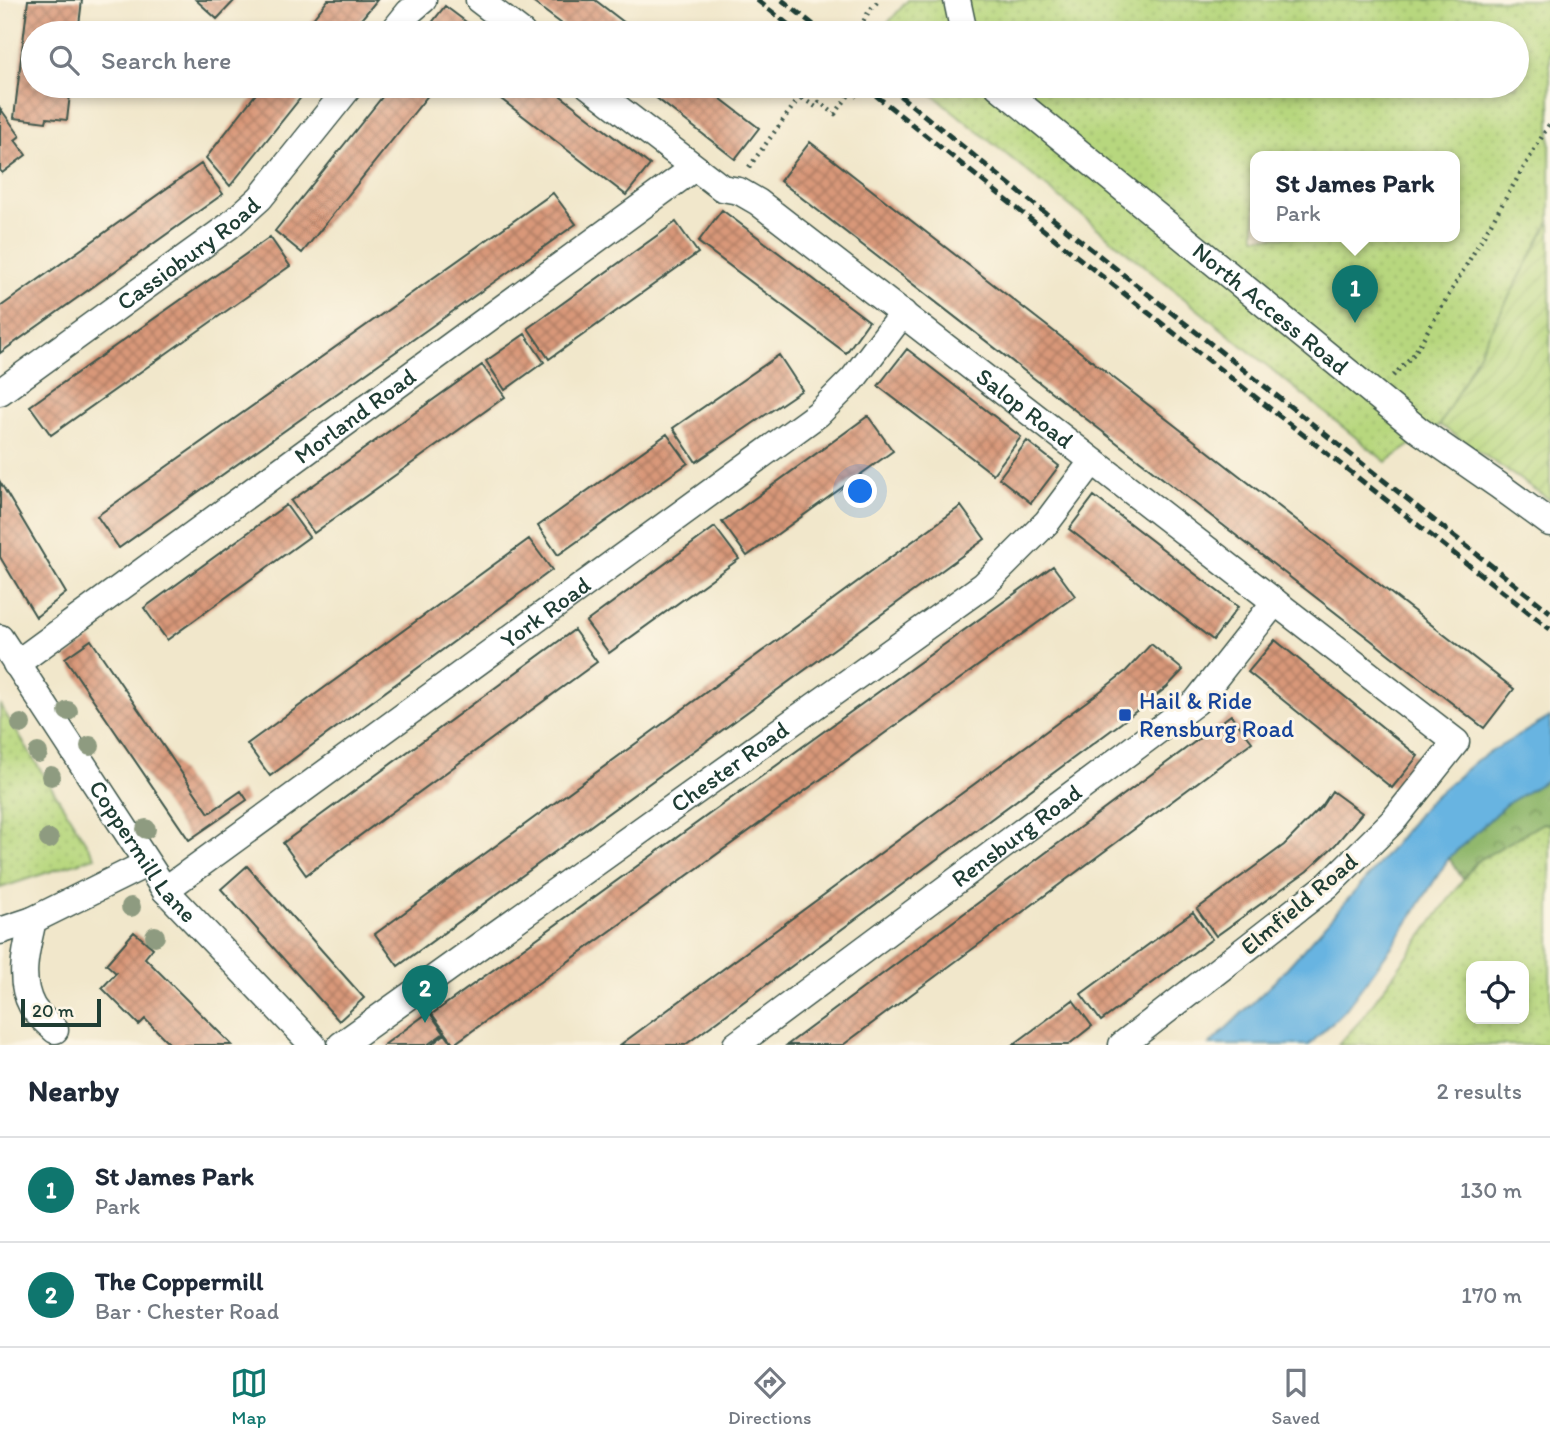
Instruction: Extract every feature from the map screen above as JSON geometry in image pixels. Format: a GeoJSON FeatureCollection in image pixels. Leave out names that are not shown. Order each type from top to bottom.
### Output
{"type":"FeatureCollection","features":[{"type":"Feature","properties":{"kind":"street"},"geometry":{"type":"LineString","coordinates":[[402,21],[423,0]]}},
{"type":"Feature","properties":{"kind":"street"},"geometry":{"type":"LineString","coordinates":[[479,0],[506,21]]}},
{"type":"Feature","properties":{"kind":"street"},"geometry":{"type":"LineString","coordinates":[[957,0],[961,21]]}},
{"type":"Feature","properties":{"kind":"street","name":"Cassiobury Road"},"geometry":{"type":"LineString","coordinates":[[0,392],[229,226],[260,198],[340,98]]}},
{"type":"Feature","properties":{"kind":"street","name":"Salop Road"},"geometry":{"type":"LineString","coordinates":[[604,98],[722,188],[739,191],[758,202],[1456,742]]}},
{"type":"Feature","properties":{"kind":"street","name":"North Access Road"},"geometry":{"type":"LineString","coordinates":[[1013,98],[1420,431],[1550,523]]}},
{"type":"Feature","properties":{"kind":"street","name":"Morland Road"},"geometry":{"type":"LineString","coordinates":[[16,664],[694,168]]}},
{"type":"Feature","properties":{"kind":"street","name":"York Road"},"geometry":{"type":"LineString","coordinates":[[165,890],[818,414],[853,379],[903,313]]}},
{"type":"Feature","properties":{"kind":"street","name":"Chester Road"},"geometry":{"type":"LineString","coordinates":[[341,1045],[984,584],[1047,522],[1092,463]]}},
{"type":"Feature","properties":{"kind":"street","name":"Rensburg Road"},"geometry":{"type":"LineString","coordinates":[[736,1045],[1196,702],[1275,602]]}},
{"type":"Feature","properties":{"kind":"street","name":"Coppermill Lane"},"geometry":{"type":"LineString","coordinates":[[0,638],[165,890],[313,1045]]}},
{"type":"Feature","properties":{"kind":"street","name":"Elmfield Road"},"geometry":{"type":"LineString","coordinates":[[1122,1045],[1328,885],[1393,821],[1456,742]]}},
{"type":"Feature","properties":{"kind":"street"},"geometry":{"type":"LineString","coordinates":[[0,931],[33,920],[146,864]]}},
{"type":"Feature","properties":{"kind":"street"},"geometry":{"type":"LineString","coordinates":[[33,920],[24,958],[25,984],[32,1006],[55,1030]]}},
{"type":"Feature","properties":{"kind":"path"},"geometry":{"type":"LineString","coordinates":[[864,21],[879,0]]}},
{"type":"Feature","properties":{"kind":"path"},"geometry":{"type":"LineString","coordinates":[[739,191],[746,172],[796,101],[802,98],[816,107],[820,102],[835,114],[847,98]]}},
{"type":"Feature","properties":{"kind":"path"},"geometry":{"type":"LineString","coordinates":[[1381,398],[1387,384],[1414,354],[1550,123]]}},
{"type":"Feature","properties":{"kind":"green space"},"geometry":{"type":"Polygon","coordinates":[[[908,0],[1550,0],[1550,221],[1440,425],[1386,462],[937,98],[1529,98],[1529,21],[890,21],[908,0]]]}},
{"type":"Feature","properties":{"kind":"green space"},"geometry":{"type":"Polygon","coordinates":[[[1550,221],[1550,500],[1440,425],[1550,221]]]}},
{"type":"Feature","properties":{"kind":"green space"},"geometry":{"type":"Polygon","coordinates":[[[0,705],[95,857],[0,888],[0,705]]]}},
{"type":"Feature","properties":{"kind":"green space"},"geometry":{"type":"Polygon","coordinates":[[[1550,778],[1550,824],[1543,823],[1476,862],[1463,879],[1449,858],[1505,805],[1550,778]]]}},
{"type":"Feature","properties":{"kind":"green space"},"geometry":{"type":"Polygon","coordinates":[[[1543,823],[1550,824],[1550,1045],[1338,1045],[1359,1022],[1476,862],[1543,823]]]}},
{"type":"Feature","properties":{"kind":"water"},"geometry":{"type":"Polygon","coordinates":[[[1550,717],[1550,778],[1505,805],[1449,858],[1395,942],[1345,1010],[1309,1045],[1209,1045],[1277,979],[1367,878],[1428,802],[1477,760],[1550,717]]]}},
{"type":"Feature","properties":{"kind":"building"},"geometry":{"type":"Polygon","coordinates":[[[28,0],[82,0],[79,21],[26,21],[28,0]]]}},
{"type":"Feature","properties":{"kind":"building"},"geometry":{"type":"Polygon","coordinates":[[[196,0],[235,0],[217,19],[196,0]]]}},
{"type":"Feature","properties":{"kind":"building"},"geometry":{"type":"Polygon","coordinates":[[[328,0],[377,0],[360,21],[311,21],[328,0]]]}},
{"type":"Feature","properties":{"kind":"building"},"geometry":{"type":"Polygon","coordinates":[[[530,0],[595,0],[622,21],[558,21],[530,0]]]}},
{"type":"Feature","properties":{"kind":"building"},"geometry":{"type":"Polygon","coordinates":[[[445,6],[465,21],[433,21],[445,6]]]}},
{"type":"Feature","properties":{"kind":"building"},"geometry":{"type":"Polygon","coordinates":[[[21,59],[21,98],[70,98],[67,120],[47,118],[46,122],[14,118],[21,59]]]}},
{"type":"Feature","properties":{"kind":"building"},"geometry":{"type":"Polygon","coordinates":[[[253,98],[300,98],[230,186],[206,158],[253,98]]]}},
{"type":"Feature","properties":{"kind":"building"},"geometry":{"type":"Polygon","coordinates":[[[381,98],[426,98],[302,253],[275,231],[381,98]]]}},
{"type":"Feature","properties":{"kind":"building"},"geometry":{"type":"Polygon","coordinates":[[[500,98],[563,98],[650,165],[626,195],[500,98]]]}},
{"type":"Feature","properties":{"kind":"building"},"geometry":{"type":"Polygon","coordinates":[[[656,98],[720,98],[759,128],[735,159],[656,98]]]}},
{"type":"Feature","properties":{"kind":"building"},"geometry":{"type":"Polygon","coordinates":[[[0,108],[20,136],[15,140],[26,155],[2,173],[0,170],[0,108]]]}},
{"type":"Feature","properties":{"kind":"building"},"geometry":{"type":"Polygon","coordinates":[[[810,142],[1514,689],[1484,728],[780,181],[810,142]]]}},
{"type":"Feature","properties":{"kind":"building"},"geometry":{"type":"Polygon","coordinates":[[[201,164],[223,194],[0,353],[0,307],[201,164]]]}},
{"type":"Feature","properties":{"kind":"building"},"geometry":{"type":"Polygon","coordinates":[[[553,193],[576,224],[119,548],[97,516],[553,193]]]}},
{"type":"Feature","properties":{"kind":"building"},"geometry":{"type":"Polygon","coordinates":[[[722,210],[869,321],[846,353],[698,242],[722,210]]]}},
{"type":"Feature","properties":{"kind":"building"},"geometry":{"type":"Polygon","coordinates":[[[676,222],[698,253],[549,359],[528,328],[676,222]]]}},
{"type":"Feature","properties":{"kind":"building"},"geometry":{"type":"Polygon","coordinates":[[[270,237],[290,266],[51,435],[30,406],[270,237]]]}},
{"type":"Feature","properties":{"kind":"building"},"geometry":{"type":"Polygon","coordinates":[[[525,334],[544,362],[505,390],[486,361],[525,334]]]}},
{"type":"Feature","properties":{"kind":"building"},"geometry":{"type":"Polygon","coordinates":[[[907,349],[1021,437],[993,474],[878,386],[907,349]]]}},
{"type":"Feature","properties":{"kind":"building"},"geometry":{"type":"Polygon","coordinates":[[[779,355],[802,390],[696,462],[673,428],[779,355]]]}},
{"type":"Feature","properties":{"kind":"building"},"geometry":{"type":"Polygon","coordinates":[[[482,365],[505,397],[314,533],[291,501],[482,365]]]}},
{"type":"Feature","properties":{"kind":"building"},"geometry":{"type":"Polygon","coordinates":[[[868,416],[893,451],[747,556],[722,522],[868,416]]]}},
{"type":"Feature","properties":{"kind":"building"},"geometry":{"type":"Polygon","coordinates":[[[667,434],[688,463],[558,555],[538,526],[667,434]]]}},
{"type":"Feature","properties":{"kind":"building"},"geometry":{"type":"Polygon","coordinates":[[[1027,441],[1059,466],[1031,503],[999,478],[1027,441]]]}},
{"type":"Feature","properties":{"kind":"building"},"geometry":{"type":"Polygon","coordinates":[[[0,482],[66,593],[36,617],[0,557],[0,482]]]}},
{"type":"Feature","properties":{"kind":"building"},"geometry":{"type":"Polygon","coordinates":[[[1094,496],[1238,607],[1213,640],[1069,529],[1094,496]]]}},
{"type":"Feature","properties":{"kind":"building"},"geometry":{"type":"Polygon","coordinates":[[[286,505],[309,537],[167,640],[144,608],[286,505]]]}},
{"type":"Feature","properties":{"kind":"building"},"geometry":{"type":"Polygon","coordinates":[[[961,506],[985,539],[398,966],[375,934],[961,506]]]}},
{"type":"Feature","properties":{"kind":"building"},"geometry":{"type":"Polygon","coordinates":[[[715,527],[739,559],[609,653],[586,622],[715,527]]]}},
{"type":"Feature","properties":{"kind":"building"},"geometry":{"type":"Polygon","coordinates":[[[529,539],[552,570],[270,776],[247,744],[529,539]]]}},
{"type":"Feature","properties":{"kind":"building"},"geometry":{"type":"Polygon","coordinates":[[[1053,566],[1075,596],[454,1044],[432,1014],[1053,566]]]}},
{"type":"Feature","properties":{"kind":"building"},"geometry":{"type":"Polygon","coordinates":[[[574,630],[597,662],[306,875],[283,843],[574,630]]]}},
{"type":"Feature","properties":{"kind":"building"},"geometry":{"type":"Polygon","coordinates":[[[91,640],[209,813],[241,791],[247,800],[189,840],[65,658],[91,640]]]}},
{"type":"Feature","properties":{"kind":"building"},"geometry":{"type":"Polygon","coordinates":[[[1275,640],[1418,756],[1392,788],[1248,672],[1275,640]]]}},
{"type":"Feature","properties":{"kind":"building"},"geometry":{"type":"Polygon","coordinates":[[[1151,644],[1183,670],[1167,687],[1121,723],[685,1045],[620,1045],[1098,693],[1126,671],[1151,644]]]}},
{"type":"Feature","properties":{"kind":"building"},"geometry":{"type":"Polygon","coordinates":[[[1231,715],[1252,742],[843,1045],[787,1045],[1231,715]]]}},
{"type":"Feature","properties":{"kind":"building"},"geometry":{"type":"Polygon","coordinates":[[[1332,791],[1362,813],[1335,845],[1307,871],[1216,936],[1197,909],[1284,845],[1322,806],[1332,791]]]}},
{"type":"Feature","properties":{"kind":"building"},"geometry":{"type":"Polygon","coordinates":[[[247,866],[364,998],[339,1021],[221,889],[247,866]]]}},
{"type":"Feature","properties":{"kind":"building"},"geometry":{"type":"Polygon","coordinates":[[[1193,912],[1212,939],[1101,1021],[1081,994],[1193,912]]]}},
{"type":"Feature","properties":{"kind":"building"},"geometry":{"type":"Polygon","coordinates":[[[134,932],[153,948],[145,958],[232,1045],[167,1045],[169,1043],[145,1019],[139,1025],[102,988],[116,973],[106,964],[134,932]]]}},
{"type":"Feature","properties":{"kind":"building"},"geometry":{"type":"Polygon","coordinates":[[[1073,1000],[1092,1026],[1068,1045],[1013,1045],[1073,1000]]]}},
{"type":"Feature","properties":{"kind":"building"},"geometry":{"type":"Polygon","coordinates":[[[429,1012],[444,1033],[427,1045],[384,1045],[429,1012]]]}},
{"type":"Feature","properties":{"kind":"building"},"geometry":{"type":"Polygon","coordinates":[[[445,1034],[453,1045],[431,1045],[445,1034]]]}},
{"type":"Feature","properties":{"kind":"railway"},"geometry":{"type":"LineString","coordinates":[[757,0],[784,21]]}},
{"type":"Feature","properties":{"kind":"railway"},"geometry":{"type":"LineString","coordinates":[[782,0],[809,21]]}},
{"type":"Feature","properties":{"kind":"railway"},"geometry":{"type":"LineString","coordinates":[[879,98],[1550,629]]}},
{"type":"Feature","properties":{"kind":"railway"},"geometry":{"type":"LineString","coordinates":[[903,98],[1550,612]]}},
{"type":"Feature","properties":{"kind":"place","name":"St James Park"},"geometry":{"type":"Point","coordinates":[1355,323]}},
{"type":"Feature","properties":{"kind":"place","name":"Hail & Ride Rensburg Road"},"geometry":{"type":"Point","coordinates":[1125,715]}},
{"type":"Feature","properties":{"kind":"place","name":"The Coppermill"},"geometry":{"type":"Point","coordinates":[425,1023]}}]}
